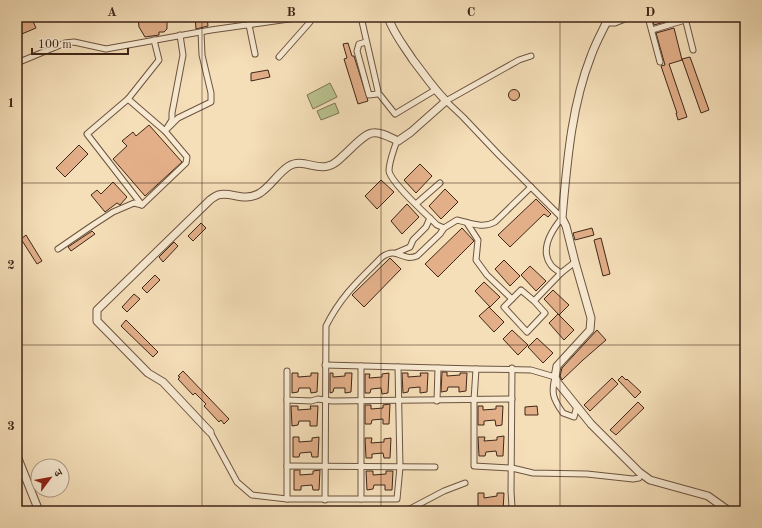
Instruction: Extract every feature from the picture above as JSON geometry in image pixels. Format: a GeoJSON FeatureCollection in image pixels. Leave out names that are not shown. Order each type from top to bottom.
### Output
{"type":"FeatureCollection","features":[{"type":"Feature","properties":{"kind":"street"},"geometry":{"type":"LineString","coordinates":[[17,63],[65,43],[74,42],[106,49],[180,35],[303,17]]}},
{"type":"Feature","properties":{"kind":"street"},"geometry":{"type":"LineString","coordinates":[[280,57],[310,22],[312,17]]}},
{"type":"Feature","properties":{"kind":"street"},"geometry":{"type":"LineString","coordinates":[[361,17],[378,91],[377,94],[369,95],[357,50],[359,44],[366,42]]}},
{"type":"Feature","properties":{"kind":"street"},"geometry":{"type":"LineString","coordinates":[[388,17],[400,40],[435,90],[562,218],[566,226],[591,318],[590,330],[557,366],[552,388],[554,398],[563,413],[574,417],[583,414]]}},
{"type":"Feature","properties":{"kind":"street"},"geometry":{"type":"LineString","coordinates":[[561,273],[551,265],[546,246],[551,232],[562,218],[567,156],[580,90],[591,55],[608,20],[615,23],[630,17]]}},
{"type":"Feature","properties":{"kind":"street"},"geometry":{"type":"LineString","coordinates":[[648,17],[660,62]]}},
{"type":"Feature","properties":{"kind":"street"},"geometry":{"type":"LineString","coordinates":[[652,30],[685,18],[693,50]]}},
{"type":"Feature","properties":{"kind":"street"},"geometry":{"type":"LineString","coordinates":[[249,25],[255,54]]}},
{"type":"Feature","properties":{"kind":"street"},"geometry":{"type":"LineString","coordinates":[[165,131],[178,118],[211,102],[211,93],[202,56],[201,32]]}},
{"type":"Feature","properties":{"kind":"street"},"geometry":{"type":"LineString","coordinates":[[165,131],[172,120],[183,55],[180,35]]}},
{"type":"Feature","properties":{"kind":"street"},"geometry":{"type":"LineString","coordinates":[[142,205],[88,134],[128,99],[159,60],[154,40]]}},
{"type":"Feature","properties":{"kind":"street"},"geometry":{"type":"LineString","coordinates":[[398,367],[400,401],[400,467],[397,499],[288,499],[252,495],[237,482],[210,432],[163,382],[148,373],[97,321],[97,310],[210,200],[217,195],[226,194],[241,198],[251,197],[261,193],[289,166],[296,163],[319,167],[329,166],[335,163],[365,136],[372,133],[381,134],[398,141],[411,132],[446,101],[519,60],[532,56]]}},
{"type":"Feature","properties":{"kind":"street"},"geometry":{"type":"LineString","coordinates":[[380,95],[395,114],[435,90]]}},
{"type":"Feature","properties":{"kind":"street"},"geometry":{"type":"LineString","coordinates":[[128,99],[165,131],[186,157],[186,163],[142,205]]}},
{"type":"Feature","properties":{"kind":"street"},"geometry":{"type":"LineString","coordinates":[[397,140],[391,157],[389,172],[394,182],[437,225],[444,228]]}},
{"type":"Feature","properties":{"kind":"street"},"geometry":{"type":"LineString","coordinates":[[416,204],[440,183]]}},
{"type":"Feature","properties":{"kind":"street"},"geometry":{"type":"LineString","coordinates":[[325,500],[326,326],[334,310],[348,291],[387,253],[393,252],[407,258],[417,256],[440,234],[444,228],[458,220],[483,226],[496,222],[531,187]]}},
{"type":"Feature","properties":{"kind":"street"},"geometry":{"type":"LineString","coordinates":[[58,249],[93,224],[113,212],[134,203],[142,205]]}},
{"type":"Feature","properties":{"kind":"street"},"geometry":{"type":"LineString","coordinates":[[396,253],[410,247],[413,240],[426,227],[430,218]]}},
{"type":"Feature","properties":{"kind":"street"},"geometry":{"type":"LineString","coordinates":[[467,223],[478,240],[476,260],[487,275],[512,299]]}},
{"type":"Feature","properties":{"kind":"street"},"geometry":{"type":"LineString","coordinates":[[534,301],[561,273],[575,262]]}},
{"type":"Feature","properties":{"kind":"street"},"geometry":{"type":"LineString","coordinates":[[521,290],[534,301],[545,313],[526,332],[504,307],[521,290]]}},
{"type":"Feature","properties":{"kind":"street"},"geometry":{"type":"LineString","coordinates":[[325,365],[512,368],[531,370],[555,376]]}},
{"type":"Feature","properties":{"kind":"street"},"geometry":{"type":"LineString","coordinates":[[361,366],[361,500]]}},
{"type":"Feature","properties":{"kind":"street"},"geometry":{"type":"LineString","coordinates":[[437,401],[438,368]]}},
{"type":"Feature","properties":{"kind":"street"},"geometry":{"type":"LineString","coordinates":[[476,368],[474,400],[474,466],[512,468],[534,473],[587,474],[639,478]]}},
{"type":"Feature","properties":{"kind":"street"},"geometry":{"type":"LineString","coordinates":[[512,368],[512,507]]}},
{"type":"Feature","properties":{"kind":"street"},"geometry":{"type":"LineString","coordinates":[[287,371],[286,400],[288,433],[288,499]]}},
{"type":"Feature","properties":{"kind":"street"},"geometry":{"type":"LineString","coordinates":[[555,376],[558,383],[583,414],[639,472],[650,480],[708,496],[729,511]]}},
{"type":"Feature","properties":{"kind":"street"},"geometry":{"type":"LineString","coordinates":[[286,400],[311,401],[318,398],[332,401],[512,399]]}},
{"type":"Feature","properties":{"kind":"street"},"geometry":{"type":"LineString","coordinates":[[574,417],[577,406]]}},
{"type":"Feature","properties":{"kind":"street"},"geometry":{"type":"LineString","coordinates":[[17,456],[39,511]]}},
{"type":"Feature","properties":{"kind":"street"},"geometry":{"type":"LineString","coordinates":[[287,466],[434,466]]}},
{"type":"Feature","properties":{"kind":"street"},"geometry":{"type":"LineString","coordinates":[[406,511],[444,491],[465,483]]}},
{"type":"Feature","properties":{"kind":"green space"},"geometry":{"type":"Polygon","coordinates":[[[330,83],[337,97],[313,109],[307,95],[330,83]]]}},
{"type":"Feature","properties":{"kind":"green space"},"geometry":{"type":"Polygon","coordinates":[[[335,103],[339,113],[321,120],[317,111],[335,103]]]}},
{"type":"Feature","properties":{"kind":"building"},"geometry":{"type":"Polygon","coordinates":[[[17,17],[31,17],[36,28],[17,36],[17,17]]]}},
{"type":"Feature","properties":{"kind":"building"},"geometry":{"type":"Polygon","coordinates":[[[138,17],[167,17],[167,29],[164,32],[159,32],[159,35],[145,37],[139,27],[138,17]]]}},
{"type":"Feature","properties":{"kind":"building"},"geometry":{"type":"Polygon","coordinates":[[[195,17],[207,17],[208,26],[196,29],[195,17]]]}},
{"type":"Feature","properties":{"kind":"building"},"geometry":{"type":"Polygon","coordinates":[[[671,17],[672,20],[654,25],[652,18],[671,17]]]}},
{"type":"Feature","properties":{"kind":"building"},"geometry":{"type":"Polygon","coordinates":[[[674,28],[682,60],[669,64],[687,117],[678,120],[661,66],[665,65],[656,33],[674,28]]]}},
{"type":"Feature","properties":{"kind":"building"},"geometry":{"type":"Polygon","coordinates":[[[348,43],[352,56],[354,56],[368,101],[358,104],[344,59],[347,58],[343,44],[348,43]]]}},
{"type":"Feature","properties":{"kind":"building"},"geometry":{"type":"Polygon","coordinates":[[[690,57],[709,110],[701,113],[682,59],[690,57]]]}},
{"type":"Feature","properties":{"kind":"building"},"geometry":{"type":"Polygon","coordinates":[[[268,70],[270,77],[251,81],[251,73],[268,70]]]}},
{"type":"Feature","properties":{"kind":"building"},"geometry":{"type":"Polygon","coordinates":[[[512,90],[516,90],[518,91],[518,99],[512,100],[509,97],[509,93],[512,90]]]}},
{"type":"Feature","properties":{"kind":"building"},"geometry":{"type":"Polygon","coordinates":[[[149,125],[182,162],[145,196],[113,159],[127,146],[122,141],[133,132],[136,136],[149,125]]]}},
{"type":"Feature","properties":{"kind":"building"},"geometry":{"type":"Polygon","coordinates":[[[79,145],[88,154],[65,177],[56,168],[79,145]]]}},
{"type":"Feature","properties":{"kind":"building"},"geometry":{"type":"Polygon","coordinates":[[[420,164],[432,176],[416,193],[404,180],[420,164]]]}},
{"type":"Feature","properties":{"kind":"building"},"geometry":{"type":"Polygon","coordinates":[[[381,180],[394,192],[377,209],[365,196],[381,180]]]}},
{"type":"Feature","properties":{"kind":"building"},"geometry":{"type":"Polygon","coordinates":[[[113,182],[127,197],[120,205],[117,203],[105,212],[91,195],[97,190],[101,194],[113,182]]]}},
{"type":"Feature","properties":{"kind":"building"},"geometry":{"type":"Polygon","coordinates":[[[445,189],[458,202],[441,219],[429,206],[445,189]]]}},
{"type":"Feature","properties":{"kind":"building"},"geometry":{"type":"Polygon","coordinates":[[[536,199],[551,214],[548,217],[544,214],[510,247],[498,235],[536,199]]]}},
{"type":"Feature","properties":{"kind":"building"},"geometry":{"type":"Polygon","coordinates":[[[407,204],[419,217],[402,234],[391,221],[407,204]]]}},
{"type":"Feature","properties":{"kind":"building"},"geometry":{"type":"Polygon","coordinates":[[[201,223],[206,228],[193,241],[188,236],[201,223]]]}},
{"type":"Feature","properties":{"kind":"building"},"geometry":{"type":"Polygon","coordinates":[[[462,228],[474,241],[438,277],[425,264],[462,228]]]}},
{"type":"Feature","properties":{"kind":"building"},"geometry":{"type":"Polygon","coordinates":[[[592,228],[594,235],[575,240],[573,233],[592,228]]]}},
{"type":"Feature","properties":{"kind":"building"},"geometry":{"type":"Polygon","coordinates":[[[92,231],[95,234],[71,251],[68,247],[92,231]]]}},
{"type":"Feature","properties":{"kind":"building"},"geometry":{"type":"Polygon","coordinates":[[[26,235],[42,261],[37,264],[21,239],[26,235]]]}},
{"type":"Feature","properties":{"kind":"building"},"geometry":{"type":"Polygon","coordinates":[[[601,238],[610,274],[603,276],[594,240],[601,238]]]}},
{"type":"Feature","properties":{"kind":"building"},"geometry":{"type":"Polygon","coordinates":[[[174,242],[178,246],[163,262],[159,257],[174,242]]]}},
{"type":"Feature","properties":{"kind":"building"},"geometry":{"type":"Polygon","coordinates":[[[390,258],[401,269],[364,307],[352,295],[390,258]]]}},
{"type":"Feature","properties":{"kind":"building"},"geometry":{"type":"Polygon","coordinates":[[[504,260],[520,276],[510,286],[495,269],[504,260]]]}},
{"type":"Feature","properties":{"kind":"building"},"geometry":{"type":"Polygon","coordinates":[[[530,266],[546,281],[536,291],[521,275],[530,266]]]}},
{"type":"Feature","properties":{"kind":"building"},"geometry":{"type":"Polygon","coordinates":[[[155,275],[160,280],[147,293],[142,288],[155,275]]]}},
{"type":"Feature","properties":{"kind":"building"},"geometry":{"type":"Polygon","coordinates":[[[484,282],[500,297],[490,307],[475,291],[484,282]]]}},
{"type":"Feature","properties":{"kind":"building"},"geometry":{"type":"Polygon","coordinates":[[[553,290],[569,305],[559,315],[544,299],[553,290]]]}},
{"type":"Feature","properties":{"kind":"building"},"geometry":{"type":"Polygon","coordinates":[[[134,294],[140,299],[127,312],[122,307],[134,294]]]}},
{"type":"Feature","properties":{"kind":"building"},"geometry":{"type":"Polygon","coordinates":[[[489,307],[504,322],[494,332],[479,316],[489,307]]]}},
{"type":"Feature","properties":{"kind":"building"},"geometry":{"type":"Polygon","coordinates":[[[558,314],[574,330],[564,340],[549,323],[558,314]]]}},
{"type":"Feature","properties":{"kind":"building"},"geometry":{"type":"Polygon","coordinates":[[[126,320],[158,352],[153,357],[121,326],[126,320]]]}},
{"type":"Feature","properties":{"kind":"building"},"geometry":{"type":"Polygon","coordinates":[[[512,330],[528,345],[518,355],[503,339],[512,330]]]}},
{"type":"Feature","properties":{"kind":"building"},"geometry":{"type":"Polygon","coordinates":[[[597,330],[606,340],[562,380],[560,376],[562,368],[597,330]]]}},
{"type":"Feature","properties":{"kind":"building"},"geometry":{"type":"Polygon","coordinates":[[[537,338],[553,353],[543,363],[528,347],[537,338]]]}},
{"type":"Feature","properties":{"kind":"building"},"geometry":{"type":"Polygon","coordinates":[[[183,371],[229,419],[224,424],[221,420],[219,422],[204,406],[206,404],[195,393],[193,395],[178,379],[180,377],[178,376],[183,371]]]}},
{"type":"Feature","properties":{"kind":"building"},"geometry":{"type":"Polygon","coordinates":[[[442,372],[447,372],[447,376],[467,373],[466,391],[459,392],[459,387],[448,387],[447,391],[441,392],[442,372]]]}},
{"type":"Feature","properties":{"kind":"building"},"geometry":{"type":"Polygon","coordinates":[[[292,373],[298,373],[298,377],[311,376],[311,373],[318,373],[317,392],[311,393],[310,388],[299,388],[298,392],[292,393],[292,373]]]}},
{"type":"Feature","properties":{"kind":"building"},"geometry":{"type":"Polygon","coordinates":[[[330,373],[333,373],[333,377],[345,376],[345,373],[352,373],[351,392],[345,393],[345,388],[334,388],[333,392],[330,393],[330,373]]]}},
{"type":"Feature","properties":{"kind":"building"},"geometry":{"type":"Polygon","coordinates":[[[389,373],[388,393],[382,394],[381,388],[371,389],[370,393],[365,393],[365,374],[370,374],[369,378],[382,377],[382,374],[389,373]]]}},
{"type":"Feature","properties":{"kind":"building"},"geometry":{"type":"Polygon","coordinates":[[[402,373],[408,373],[408,377],[421,376],[420,373],[428,373],[427,392],[420,393],[420,387],[409,388],[408,392],[403,393],[402,373]]]}},
{"type":"Feature","properties":{"kind":"building"},"geometry":{"type":"Polygon","coordinates":[[[622,376],[641,392],[635,398],[618,380],[622,376]]]}},
{"type":"Feature","properties":{"kind":"building"},"geometry":{"type":"Polygon","coordinates":[[[612,378],[618,384],[590,411],[584,405],[612,378]]]}},
{"type":"Feature","properties":{"kind":"building"},"geometry":{"type":"Polygon","coordinates":[[[638,402],[644,408],[616,435],[610,430],[638,402]]]}},
{"type":"Feature","properties":{"kind":"building"},"geometry":{"type":"Polygon","coordinates":[[[390,404],[389,424],[383,424],[383,419],[372,420],[371,424],[365,424],[365,405],[371,405],[371,409],[383,408],[383,405],[390,404]]]}},
{"type":"Feature","properties":{"kind":"building"},"geometry":{"type":"Polygon","coordinates":[[[291,406],[298,406],[298,410],[311,409],[310,406],[318,406],[317,426],[310,426],[310,421],[299,421],[298,425],[292,426],[291,406]]]}},
{"type":"Feature","properties":{"kind":"building"},"geometry":{"type":"Polygon","coordinates":[[[478,406],[483,406],[483,410],[496,409],[496,406],[503,406],[502,425],[496,426],[495,420],[484,421],[484,425],[478,425],[478,406]]]}},
{"type":"Feature","properties":{"kind":"building"},"geometry":{"type":"Polygon","coordinates":[[[537,406],[538,415],[525,415],[525,407],[537,406]]]}},
{"type":"Feature","properties":{"kind":"building"},"geometry":{"type":"Polygon","coordinates":[[[504,436],[503,456],[497,456],[496,451],[486,452],[485,456],[479,456],[478,437],[485,437],[484,441],[497,440],[497,437],[504,436]]]}},
{"type":"Feature","properties":{"kind":"building"},"geometry":{"type":"Polygon","coordinates":[[[293,437],[299,437],[299,442],[312,441],[312,438],[319,437],[318,457],[312,457],[311,452],[300,453],[299,457],[293,457],[293,437]]]}},
{"type":"Feature","properties":{"kind":"building"},"geometry":{"type":"Polygon","coordinates":[[[365,438],[372,438],[371,443],[384,442],[384,439],[391,438],[390,458],[384,458],[383,453],[372,454],[372,458],[366,458],[365,438]]]}},
{"type":"Feature","properties":{"kind":"building"},"geometry":{"type":"Polygon","coordinates":[[[294,470],[300,470],[300,475],[313,474],[313,471],[320,470],[319,490],[313,490],[312,485],[301,486],[301,490],[294,490],[294,470]]]}},
{"type":"Feature","properties":{"kind":"building"},"geometry":{"type":"Polygon","coordinates":[[[366,471],[373,471],[373,475],[386,474],[386,471],[393,471],[392,490],[385,490],[385,485],[374,485],[373,489],[367,490],[366,471]]]}},
{"type":"Feature","properties":{"kind":"building"},"geometry":{"type":"Polygon","coordinates":[[[478,493],[484,493],[484,498],[497,496],[497,493],[504,493],[503,511],[496,511],[496,508],[485,508],[485,511],[478,511],[478,493]]]}}]}
